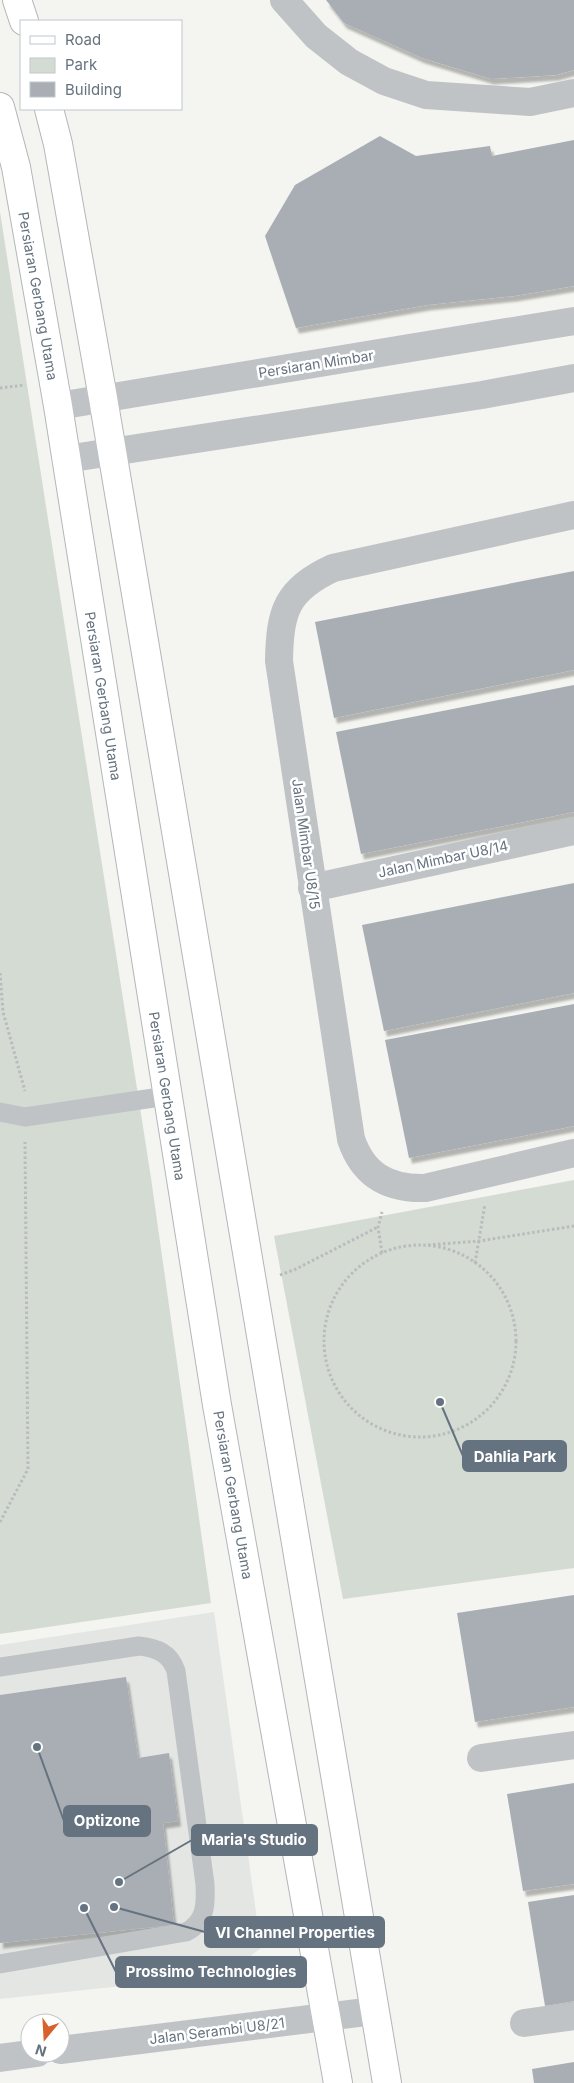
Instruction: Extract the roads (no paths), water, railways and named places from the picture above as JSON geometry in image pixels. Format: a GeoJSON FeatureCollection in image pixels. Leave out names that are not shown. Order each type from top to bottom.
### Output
{"type":"FeatureCollection","features":[{"type":"Feature","properties":{"kind":"main road"},"geometry":{"type":"LineString","coordinates":[[17,0],[24,20]]}},
{"type":"Feature","properties":{"kind":"main road","name":"Persiaran Gerbang Utama"},"geometry":{"type":"LineString","coordinates":[[0,108],[16,167],[58,406],[216,1405],[338,2083]]}},
{"type":"Feature","properties":{"kind":"main road"},"geometry":{"type":"LineString","coordinates":[[49,110],[58,144],[103,398],[387,2083]]}},
{"type":"Feature","properties":{"kind":"street"},"geometry":{"type":"LineString","coordinates":[[284,0],[316,36],[349,62],[384,81],[426,95],[530,102],[574,93]]}},
{"type":"Feature","properties":{"kind":"street","name":"Persiaran Mimbar"},"geometry":{"type":"LineString","coordinates":[[58,406],[574,321]]}},
{"type":"Feature","properties":{"kind":"street"},"geometry":{"type":"LineString","coordinates":[[66,459],[482,395],[574,378]]}},
{"type":"Feature","properties":{"kind":"street","name":"Jalan Mimbar U8/15"},"geometry":{"type":"LineString","coordinates":[[574,515],[333,568],[316,576],[296,591],[284,613],[280,634],[279,661],[312,888],[351,1139],[355,1152],[364,1166],[377,1177],[392,1184],[408,1188],[425,1188],[574,1153]]}},
{"type":"Feature","properties":{"kind":"street","name":"Jalan Mimbar U8/14"},"geometry":{"type":"LineString","coordinates":[[312,888],[574,831]]}},
{"type":"Feature","properties":{"kind":"street"},"geometry":{"type":"LineString","coordinates":[[482,1758],[574,1746]]}},
{"type":"Feature","properties":{"kind":"street","name":"Jalan Serambi U8/21"},"geometry":{"type":"LineString","coordinates":[[70,2049],[374,2011]]}},
{"type":"Feature","properties":{"kind":"street"},"geometry":{"type":"LineString","coordinates":[[524,2023],[574,2016]]}},
{"type":"Feature","properties":{"kind":"street"},"geometry":{"type":"LineString","coordinates":[[0,2058],[20,2055]]}},
{"type":"Feature","properties":{"kind":"lane"},"geometry":{"type":"LineString","coordinates":[[0,1112],[25,1117],[167,1096]]}},
{"type":"Feature","properties":{"kind":"lane"},"geometry":{"type":"LineString","coordinates":[[0,1667],[139,1646],[149,1647],[168,1655],[176,1671],[206,1900],[202,1919],[195,1928],[186,1932],[0,1964]]}},
{"type":"Feature","properties":{"kind":"place","name":"Dahlia Park"},"geometry":{"type":"Point","coordinates":[440,1402]}},
{"type":"Feature","properties":{"kind":"place","name":"Optizone"},"geometry":{"type":"Point","coordinates":[37,1747]}},
{"type":"Feature","properties":{"kind":"place","name":"Maria's Studio"},"geometry":{"type":"Point","coordinates":[119,1882]}},
{"type":"Feature","properties":{"kind":"place","name":"VI Channel Properties"},"geometry":{"type":"Point","coordinates":[114,1907]}},
{"type":"Feature","properties":{"kind":"place","name":"Prossimo Technologies"},"geometry":{"type":"Point","coordinates":[84,1908]}}]}
